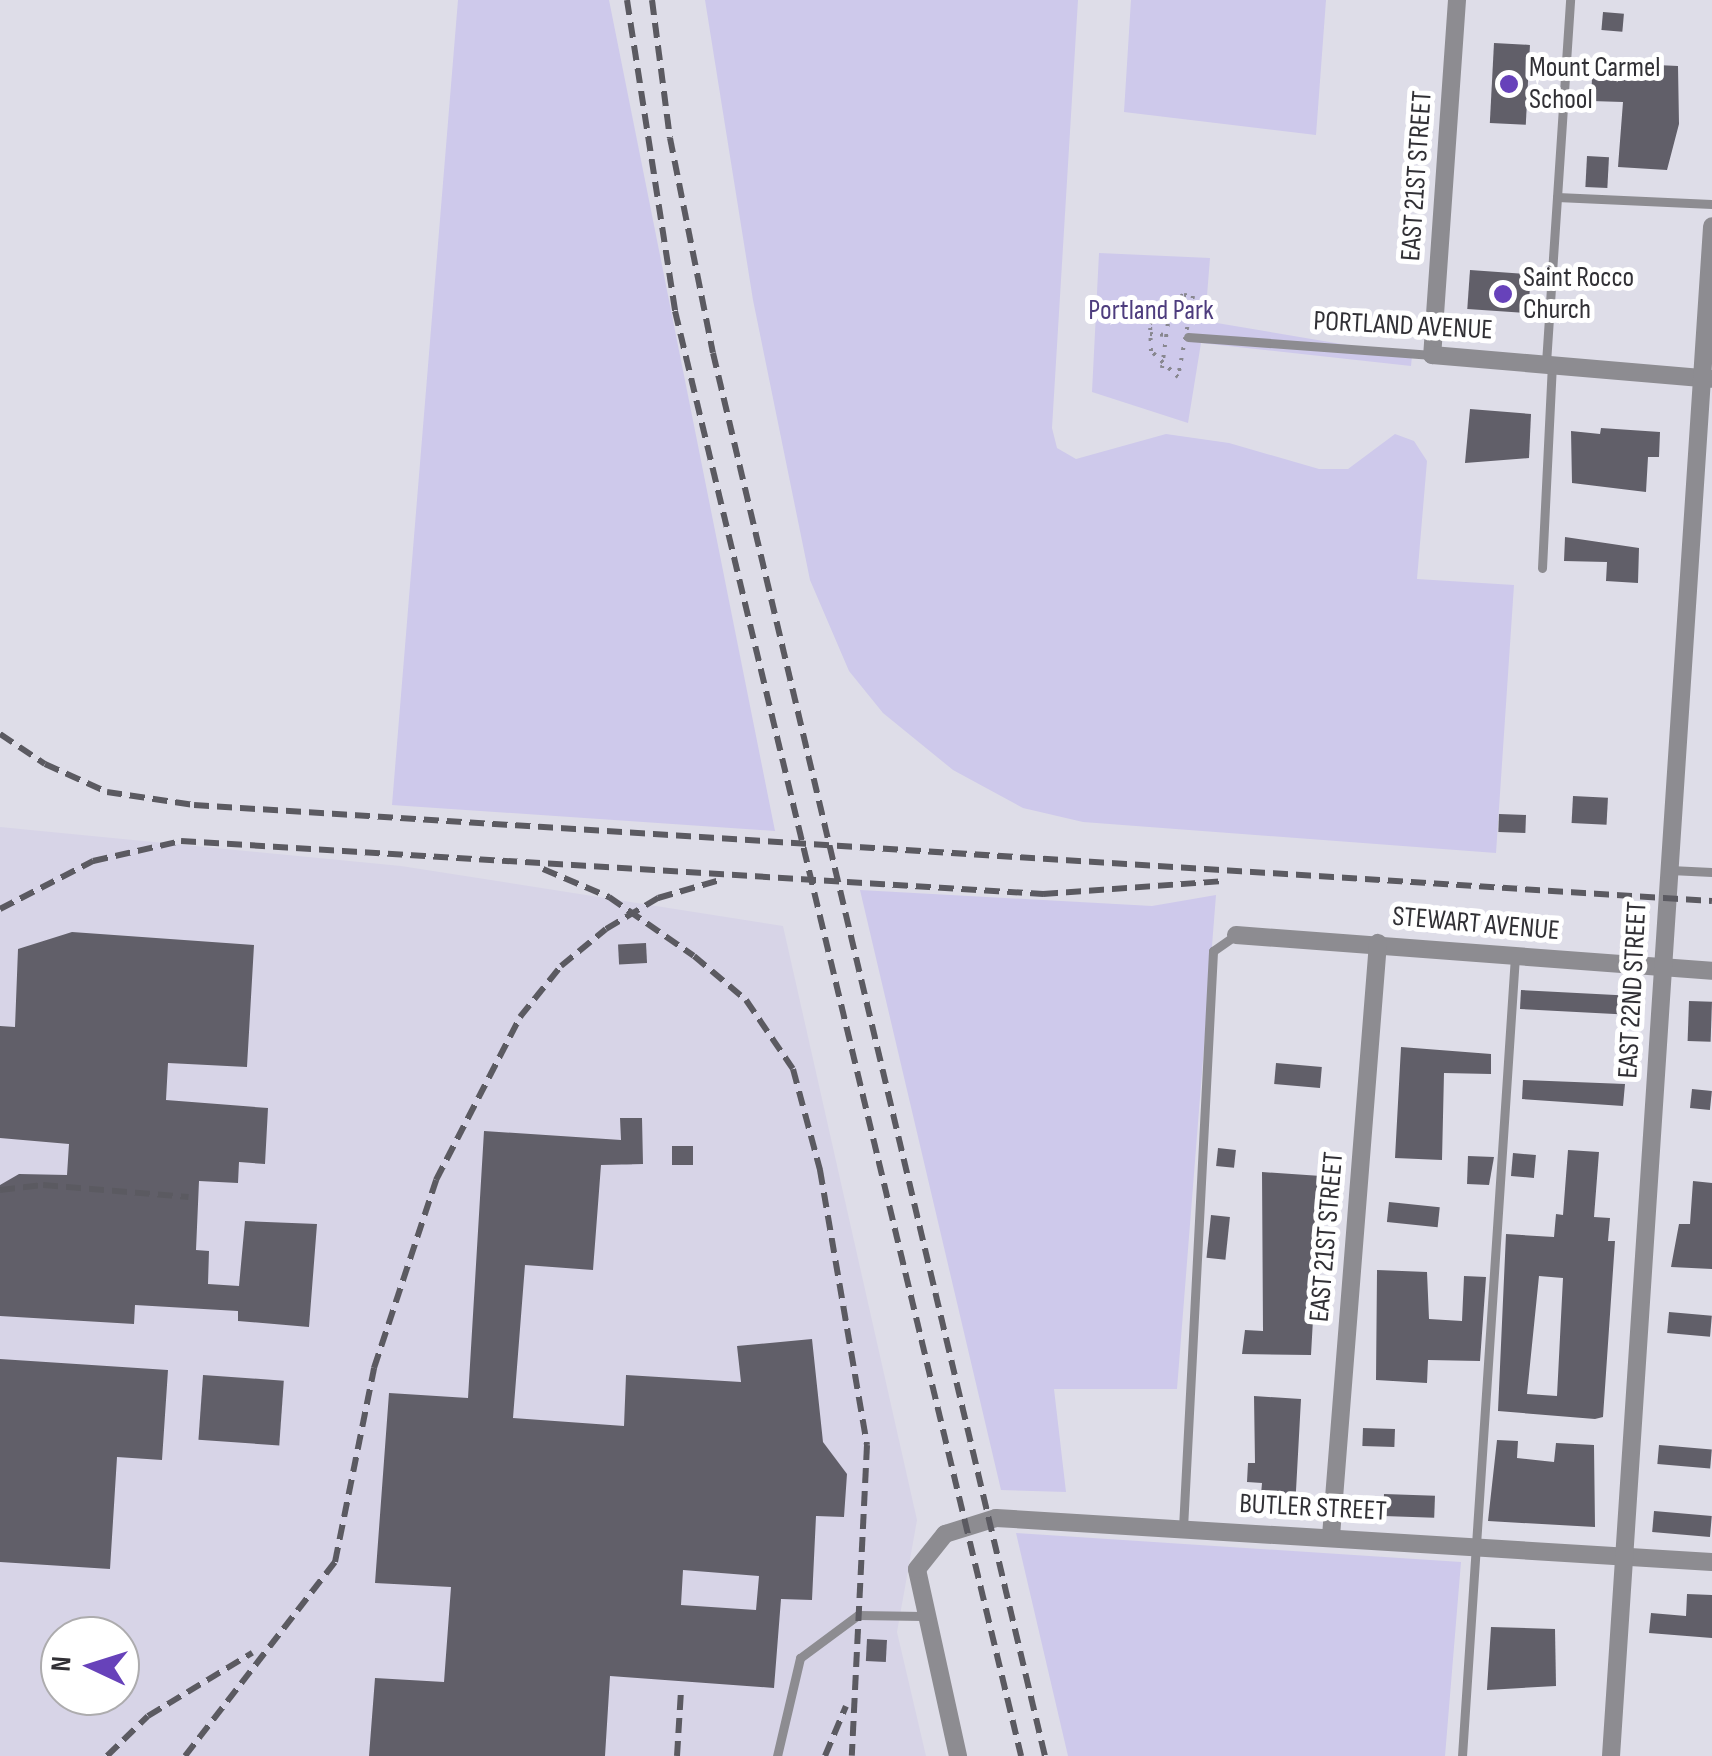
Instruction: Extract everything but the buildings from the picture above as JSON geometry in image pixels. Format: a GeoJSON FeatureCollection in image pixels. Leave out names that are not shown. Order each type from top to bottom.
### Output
{"type":"FeatureCollection","features":[{"type":"Feature","properties":{"kind":"street","name":"EAST 21ST STREET"},"geometry":{"type":"LineString","coordinates":[[1432,355],[1457,0]]}},
{"type":"Feature","properties":{"kind":"street","name":"EAST 22ND STREET"},"geometry":{"type":"LineString","coordinates":[[1611,1756],[1668,870],[1707,379],[1712,226]]}},
{"type":"Feature","properties":{"kind":"street","name":"PORTLAND AVENUE"},"geometry":{"type":"LineString","coordinates":[[1432,355],[1707,379]]}},
{"type":"Feature","properties":{"kind":"street","name":"STEWART AVENUE"},"geometry":{"type":"LineString","coordinates":[[1236,935],[1712,971]]}},
{"type":"Feature","properties":{"kind":"street","name":"EAST 21ST STREET"},"geometry":{"type":"LineString","coordinates":[[1331,1536],[1378,943]]}},
{"type":"Feature","properties":{"kind":"street","name":"BUTLER STREET"},"geometry":{"type":"LineString","coordinates":[[923,1616],[916,1569],[922,1555],[945,1534],[996,1518],[1712,1562]]}},
{"type":"Feature","properties":{"kind":"street"},"geometry":{"type":"LineString","coordinates":[[923,1616],[958,1756]]}},
{"type":"Feature","properties":{"kind":"lane"},"geometry":{"type":"LineString","coordinates":[[1542,568],[1557,197],[1570,0]]}},
{"type":"Feature","properties":{"kind":"lane"},"geometry":{"type":"LineString","coordinates":[[1557,197],[1712,204]]}},
{"type":"Feature","properties":{"kind":"lane","name":"PORTLAND AVENUE"},"geometry":{"type":"LineString","coordinates":[[1188,337],[1432,355]]}},
{"type":"Feature","properties":{"kind":"lane"},"geometry":{"type":"LineString","coordinates":[[1668,870],[1712,872]]}},
{"type":"Feature","properties":{"kind":"lane"},"geometry":{"type":"LineString","coordinates":[[1183,1528],[1213,951],[1236,935]]}},
{"type":"Feature","properties":{"kind":"lane"},"geometry":{"type":"LineString","coordinates":[[1462,1756],[1514,954]]}},
{"type":"Feature","properties":{"kind":"lane"},"geometry":{"type":"LineString","coordinates":[[777,1756],[800,1658],[858,1614],[923,1616]]}},
{"type":"Feature","properties":{"kind":"path"},"geometry":{"type":"LineString","coordinates":[[1162,368],[1171,300]]}},
{"type":"Feature","properties":{"kind":"path"},"geometry":{"type":"LineString","coordinates":[[1150,334],[1188,337]]}},
{"type":"Feature","properties":{"kind":"shaded area"},"geometry":{"type":"Polygon","coordinates":[[[0,827],[401,866],[783,926],[917,1520],[897,1632],[926,1756],[0,1756],[0,827]]]}},
{"type":"Feature","properties":{"kind":"green space"},"geometry":{"type":"Polygon","coordinates":[[[458,0],[609,0],[775,831],[392,805],[458,0]]]}},
{"type":"Feature","properties":{"kind":"green space"},"geometry":{"type":"Polygon","coordinates":[[[705,0],[1078,0],[1052,428],[1057,448],[1076,459],[1166,434],[1229,443],[1319,469],[1348,469],[1395,434],[1414,441],[1427,461],[1417,579],[1514,585],[1496,853],[1083,822],[1023,808],[953,770],[883,713],[849,671],[810,580],[753,300],[705,0]]]}},
{"type":"Feature","properties":{"kind":"green space"},"geometry":{"type":"Polygon","coordinates":[[[1131,0],[1326,0],[1316,135],[1124,112],[1131,0]]]}},
{"type":"Feature","properties":{"kind":"green space","name":"Portland Park"},"geometry":{"type":"Polygon","coordinates":[[[1099,253],[1210,258],[1205,321],[1412,356],[1411,366],[1201,343],[1188,423],[1092,392],[1099,253]]]}},
{"type":"Feature","properties":{"kind":"green space"},"geometry":{"type":"Polygon","coordinates":[[[860,890],[1152,906],[1216,895],[1177,1389],[1054,1389],[1066,1492],[1001,1490],[860,890]]]}},
{"type":"Feature","properties":{"kind":"green space"},"geometry":{"type":"Polygon","coordinates":[[[1016,1533],[1461,1562],[1445,1756],[1068,1756],[1016,1533]]]}},
{"type":"Feature","properties":{"kind":"railway"},"geometry":{"type":"LineString","coordinates":[[627,0],[675,311],[1021,1756]]}},
{"type":"Feature","properties":{"kind":"railway"},"geometry":{"type":"LineString","coordinates":[[652,0],[670,138],[713,353],[1045,1756]]}},
{"type":"Feature","properties":{"kind":"railway"},"geometry":{"type":"LineString","coordinates":[[0,734],[45,764],[107,792],[194,805],[1712,901]]}},
{"type":"Feature","properties":{"kind":"railway"},"geometry":{"type":"LineString","coordinates":[[0,909],[93,861],[181,841],[1043,894],[1223,881]]}},
{"type":"Feature","properties":{"kind":"railway"},"geometry":{"type":"LineString","coordinates":[[543,869],[609,897],[694,956],[746,1000],[793,1069],[820,1170],[867,1445],[852,1756]]}},
{"type":"Feature","properties":{"kind":"railway"},"geometry":{"type":"LineString","coordinates":[[185,1756],[335,1562],[374,1368],[436,1180],[520,1017],[561,966],[606,929],[658,898],[720,880]]}},
{"type":"Feature","properties":{"kind":"railway"},"geometry":{"type":"LineString","coordinates":[[0,1190],[43,1185],[189,1197]]}},
{"type":"Feature","properties":{"kind":"railway"},"geometry":{"type":"LineString","coordinates":[[107,1756],[148,1716],[252,1653]]}},
{"type":"Feature","properties":{"kind":"railway"},"geometry":{"type":"LineString","coordinates":[[677,1756],[681,1690]]}},
{"type":"Feature","properties":{"kind":"railway"},"geometry":{"type":"LineString","coordinates":[[825,1756],[846,1706]]}},
{"type":"Feature","properties":{"kind":"place","name":"Mount Carmel School"},"geometry":{"type":"Point","coordinates":[1509,84]}},
{"type":"Feature","properties":{"kind":"place","name":"Saint Rocco Church"},"geometry":{"type":"Point","coordinates":[1503,294]}}]}
